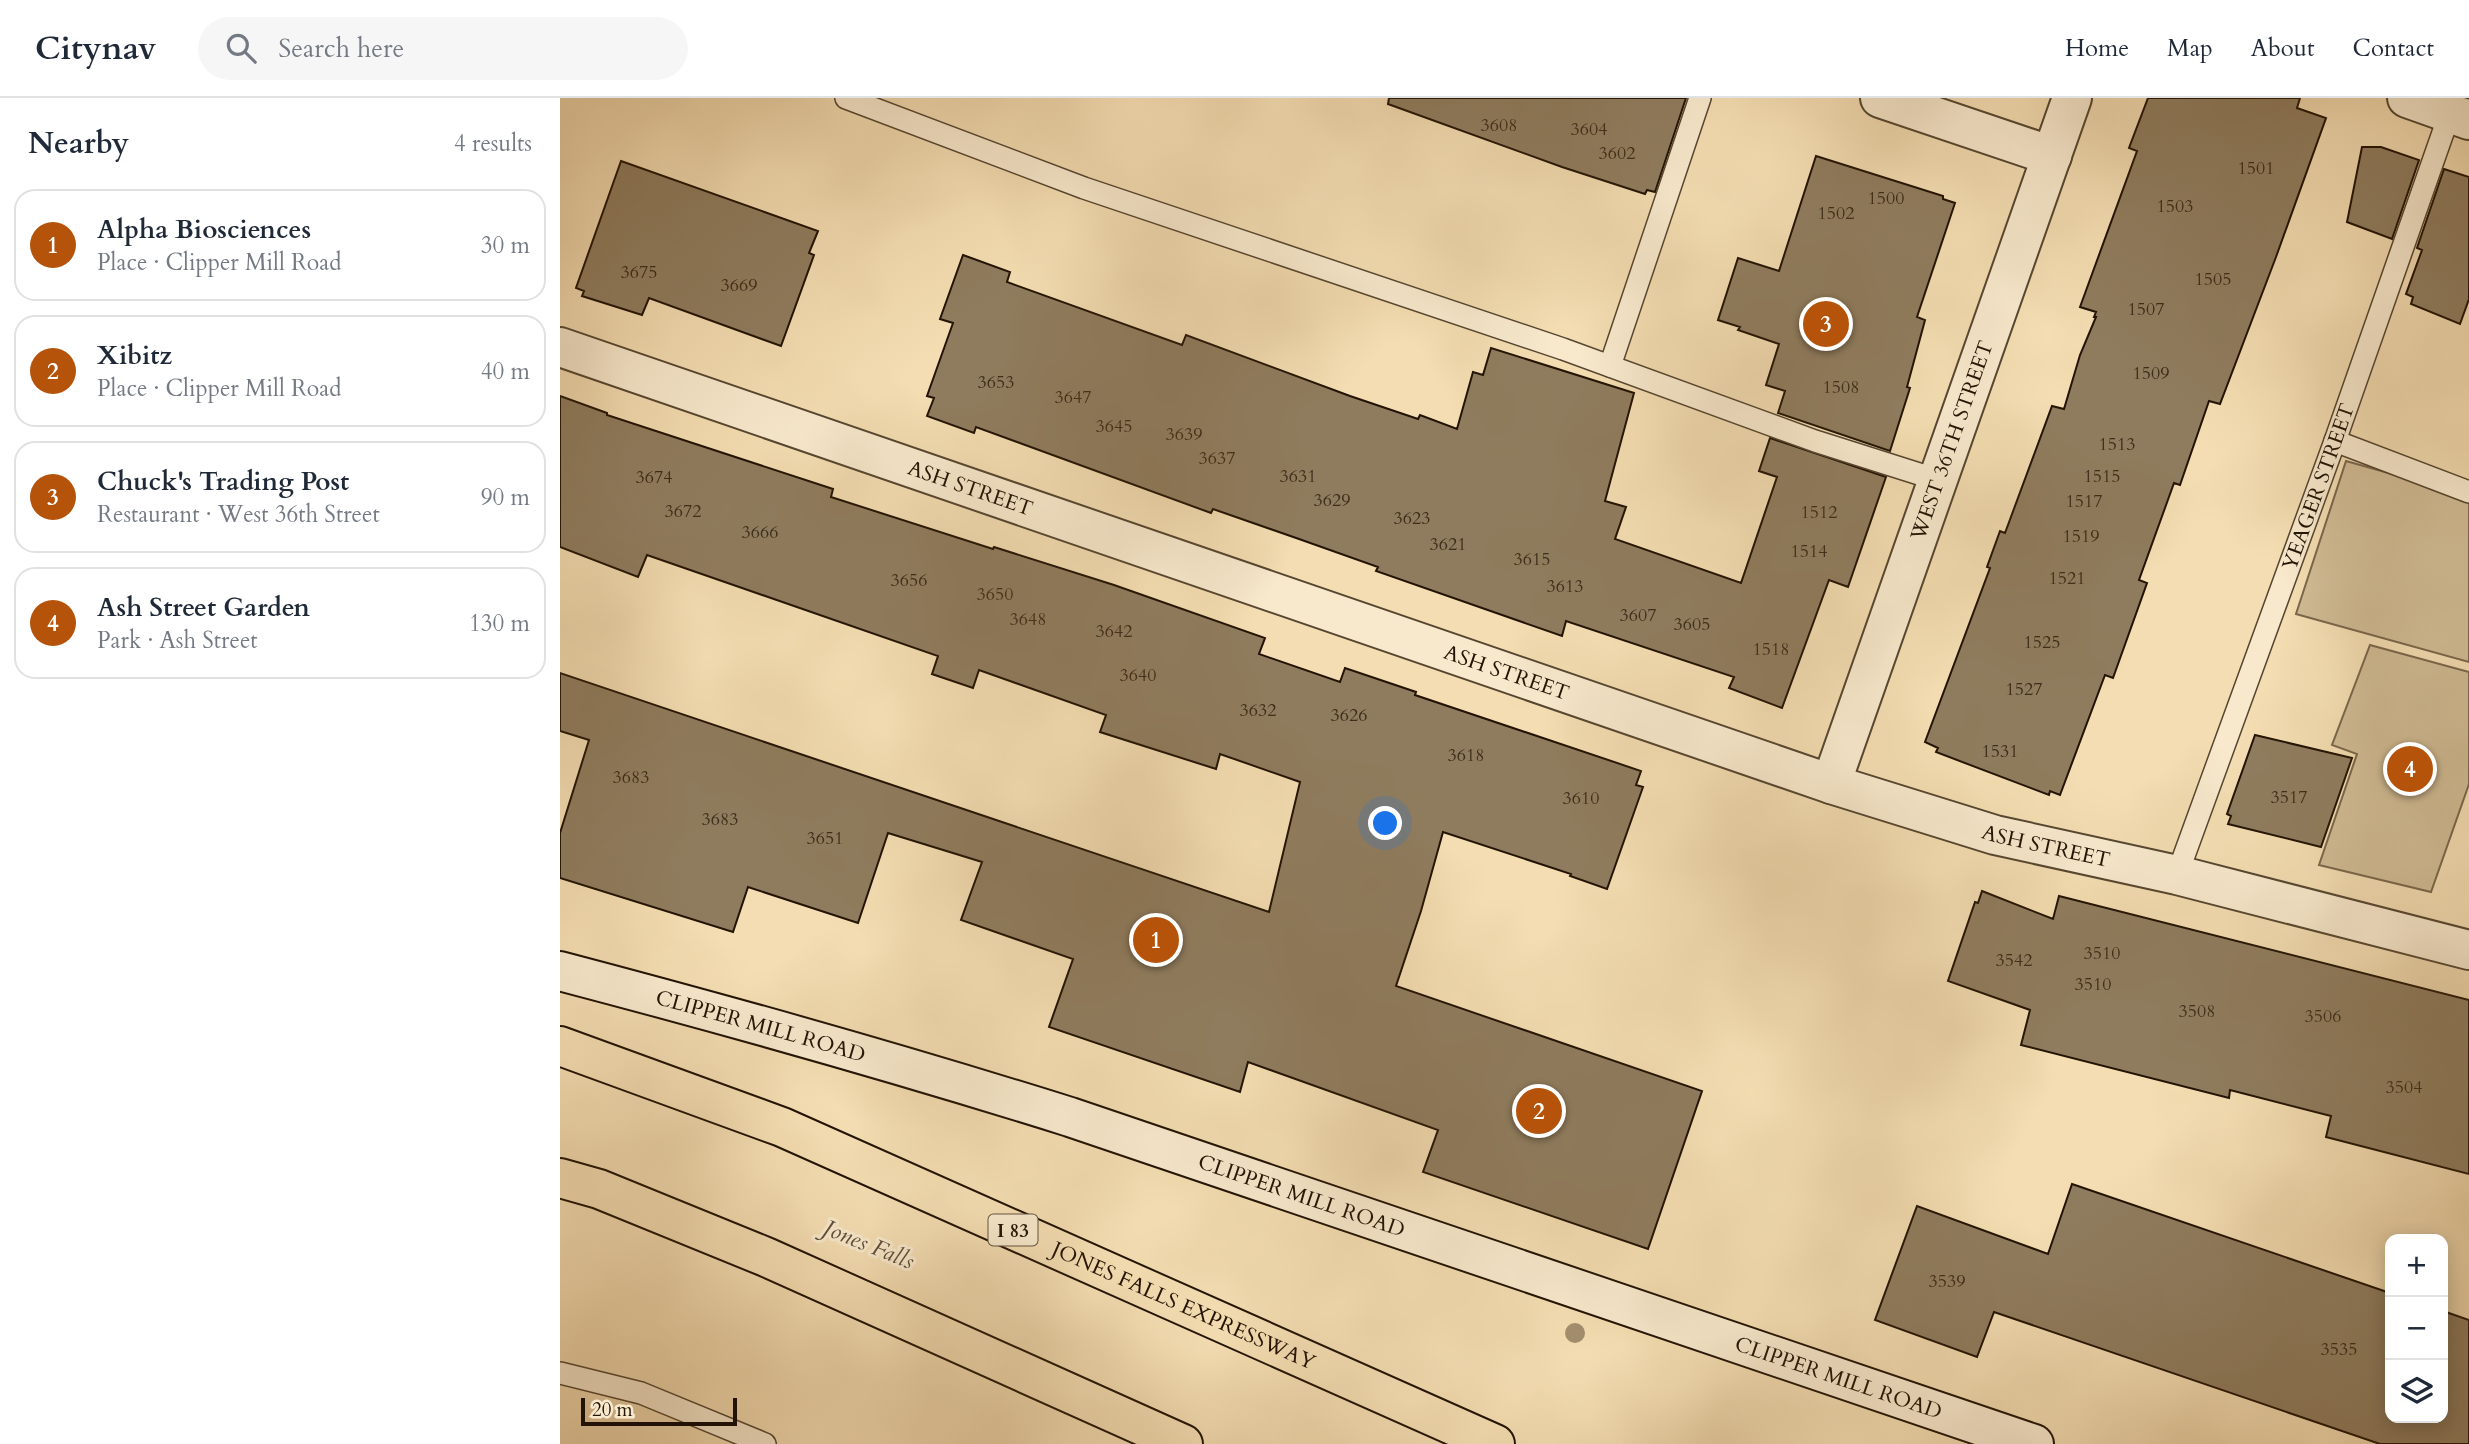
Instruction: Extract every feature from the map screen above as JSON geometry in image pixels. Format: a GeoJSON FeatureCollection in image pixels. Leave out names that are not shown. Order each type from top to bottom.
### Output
{"type":"FeatureCollection","features":[{"type":"Feature","properties":{"kind":"highway","name":"JONES FALLS EXPRESSWAY"},"geometry":{"type":"LineString","coordinates":[[560,1046],[782,1127],[1478,1437]]}},
{"type":"Feature","properties":{"kind":"highway"},"geometry":{"type":"LineString","coordinates":[[560,1178],[598,1189],[766,1257],[1183,1444]]}},
{"type":"Feature","properties":{"kind":"street"},"geometry":{"type":"LineString","coordinates":[[1880,98],[2052,156]]}},
{"type":"Feature","properties":{"kind":"street","name":"WEST 36TH STREET"},"geometry":{"type":"LineString","coordinates":[[1831,784],[2071,98]]}},
{"type":"Feature","properties":{"kind":"street"},"geometry":{"type":"LineString","coordinates":[[2407,98],[2458,110]]}},
{"type":"Feature","properties":{"kind":"street","name":"ASH STREET"},"geometry":{"type":"LineString","coordinates":[[560,347],[1831,784],[1995,835],[2177,875],[2469,950]]}},
{"type":"Feature","properties":{"kind":"street","name":"CLIPPER MILL ROAD"},"geometry":{"type":"LineString","coordinates":[[560,971],[718,1012],[910,1067],[1070,1117],[2034,1444]]}},
{"type":"Feature","properties":{"kind":"lane"},"geometry":{"type":"LineString","coordinates":[[846,98],[1084,188],[1610,366],[1815,441],[1938,480]]}},
{"type":"Feature","properties":{"kind":"lane"},"geometry":{"type":"LineString","coordinates":[[1610,366],[1700,98]]}},
{"type":"Feature","properties":{"kind":"lane","name":"YEAGER STREET"},"geometry":{"type":"LineString","coordinates":[[2177,875],[2458,110]]}},
{"type":"Feature","properties":{"kind":"lane"},"geometry":{"type":"LineString","coordinates":[[2335,441],[2469,492]]}},
{"type":"Feature","properties":{"kind":"lane"},"geometry":{"type":"LineString","coordinates":[[560,1373],[641,1393],[765,1444]]}},
{"type":"Feature","properties":{"kind":"shaded area"},"geometry":{"type":"Polygon","coordinates":[[[2346,461],[2424,483],[2469,501],[2469,662],[2296,614],[2346,461]]]}},
{"type":"Feature","properties":{"kind":"shaded area"},"geometry":{"type":"Polygon","coordinates":[[[2370,645],[2469,672],[2469,784],[2431,892],[2319,865],[2357,754],[2332,745],[2370,645]]]}},
{"type":"Feature","properties":{"kind":"pier"},"geometry":{"type":"Polygon","coordinates":[[[560,1067],[828,1162],[1063,1273],[1113,1318],[1135,1398],[1144,1444],[1010,1444],[1004,1427],[977,1395],[923,1355],[819,1303],[707,1254],[560,1208],[560,1067]]]}},
{"type":"Feature","properties":{"kind":"building"},"geometry":{"type":"Polygon","coordinates":[[[1389,98],[1686,98],[1655,192],[1647,190],[1645,194],[1388,104],[1389,98]]]}},
{"type":"Feature","properties":{"kind":"building"},"geometry":{"type":"Polygon","coordinates":[[[2148,98],[2300,98],[2297,108],[2326,118],[2220,404],[2209,401],[2180,485],[2174,483],[2139,580],[2147,583],[2113,678],[2105,675],[2060,795],[2050,791],[2049,795],[1936,752],[1938,748],[1925,742],[1990,568],[1987,567],[2000,531],[2005,533],[2052,406],[2064,409],[2080,355],[2096,317],[2096,312],[2080,307],[2137,151],[2129,148],[2148,98]]]}},
{"type":"Feature","properties":{"kind":"building"},"geometry":{"type":"Polygon","coordinates":[[[2362,147],[2381,147],[2419,160],[2392,239],[2347,222],[2362,147]]]}},
{"type":"Feature","properties":{"kind":"building"},"geometry":{"type":"Polygon","coordinates":[[[1816,156],[1943,196],[1943,199],[1955,203],[1917,317],[1925,320],[1907,387],[1910,388],[1890,451],[1778,413],[1785,391],[1766,385],[1779,344],[1718,320],[1738,258],[1779,271],[1816,156]]]}},
{"type":"Feature","properties":{"kind":"building"},"geometry":{"type":"Polygon","coordinates":[[[621,161],[818,231],[809,253],[814,255],[781,346],[649,298],[642,315],[582,296],[584,291],[576,288],[621,161]]]}},
{"type":"Feature","properties":{"kind":"building"},"geometry":{"type":"Polygon","coordinates":[[[2444,169],[2469,177],[2469,299],[2460,324],[2411,304],[2413,297],[2406,294],[2422,250],[2417,248],[2444,169]]]}},
{"type":"Feature","properties":{"kind":"building"},"geometry":{"type":"Polygon","coordinates":[[[963,255],[1010,272],[1007,282],[1182,345],[1186,335],[1350,396],[1418,419],[1420,415],[1457,429],[1473,372],[1483,375],[1491,348],[1634,393],[1605,501],[1626,507],[1615,539],[1741,583],[1777,477],[1759,471],[1770,438],[1886,477],[1848,587],[1829,580],[1782,708],[1729,688],[1734,677],[1566,621],[1562,636],[1376,571],[1378,567],[1213,509],[1211,513],[976,427],[974,433],[927,416],[934,398],[927,396],[953,323],[940,319],[963,255]]]}},
{"type":"Feature","properties":{"kind":"building"},"geometry":{"type":"Polygon","coordinates":[[[560,396],[607,415],[833,489],[831,497],[1114,585],[1265,638],[1259,654],[1340,682],[1345,668],[1416,692],[1415,695],[1641,771],[1636,785],[1643,787],[1607,889],[1570,876],[1571,874],[1443,832],[1396,986],[1702,1091],[1648,1249],[1423,1172],[1438,1130],[1248,1062],[1240,1092],[1049,1027],[1073,959],[961,920],[982,862],[888,833],[858,923],[748,887],[733,932],[560,878],[560,833],[589,740],[560,731],[560,673],[1269,912],[1300,782],[1220,754],[1216,769],[1100,732],[1106,715],[979,670],[973,688],[932,674],[938,656],[647,555],[638,577],[560,547],[560,396]]]}},
{"type":"Feature","properties":{"kind":"building"},"geometry":{"type":"Polygon","coordinates":[[[2255,735],[2352,758],[2321,847],[2228,824],[2231,816],[2227,814],[2255,735]]]}},
{"type":"Feature","properties":{"kind":"building"},"geometry":{"type":"Polygon","coordinates":[[[1982,891],[2053,919],[2059,896],[2469,1000],[2469,1174],[2326,1137],[2331,1116],[2230,1090],[2229,1098],[2021,1045],[2030,1010],[1948,981],[1975,902],[1978,903],[1982,891]]]}},
{"type":"Feature","properties":{"kind":"building"},"geometry":{"type":"Polygon","coordinates":[[[2072,1184],[2385,1291],[2385,1423],[2448,1423],[2448,1313],[2469,1320],[2469,1444],[2380,1444],[1994,1312],[1977,1357],[1875,1320],[1917,1206],[2048,1254],[2072,1184]]]}},
{"type":"Feature","properties":{"kind":"place","name":"Chuck's Trading Post"},"geometry":{"type":"Point","coordinates":[1826,324]}},
{"type":"Feature","properties":{"kind":"place","name":"Ash Street Garden"},"geometry":{"type":"Point","coordinates":[2410,769]}},
{"type":"Feature","properties":{"kind":"place","name":"Alpha Biosciences"},"geometry":{"type":"Point","coordinates":[1156,940]}},
{"type":"Feature","properties":{"kind":"place","name":"Xibitz"},"geometry":{"type":"Point","coordinates":[1539,1111]}},
{"type":"Feature","properties":{"kind":"water label","name":"Jones Falls"},"geometry":{"type":"Point","coordinates":[869,1244]}}]}
